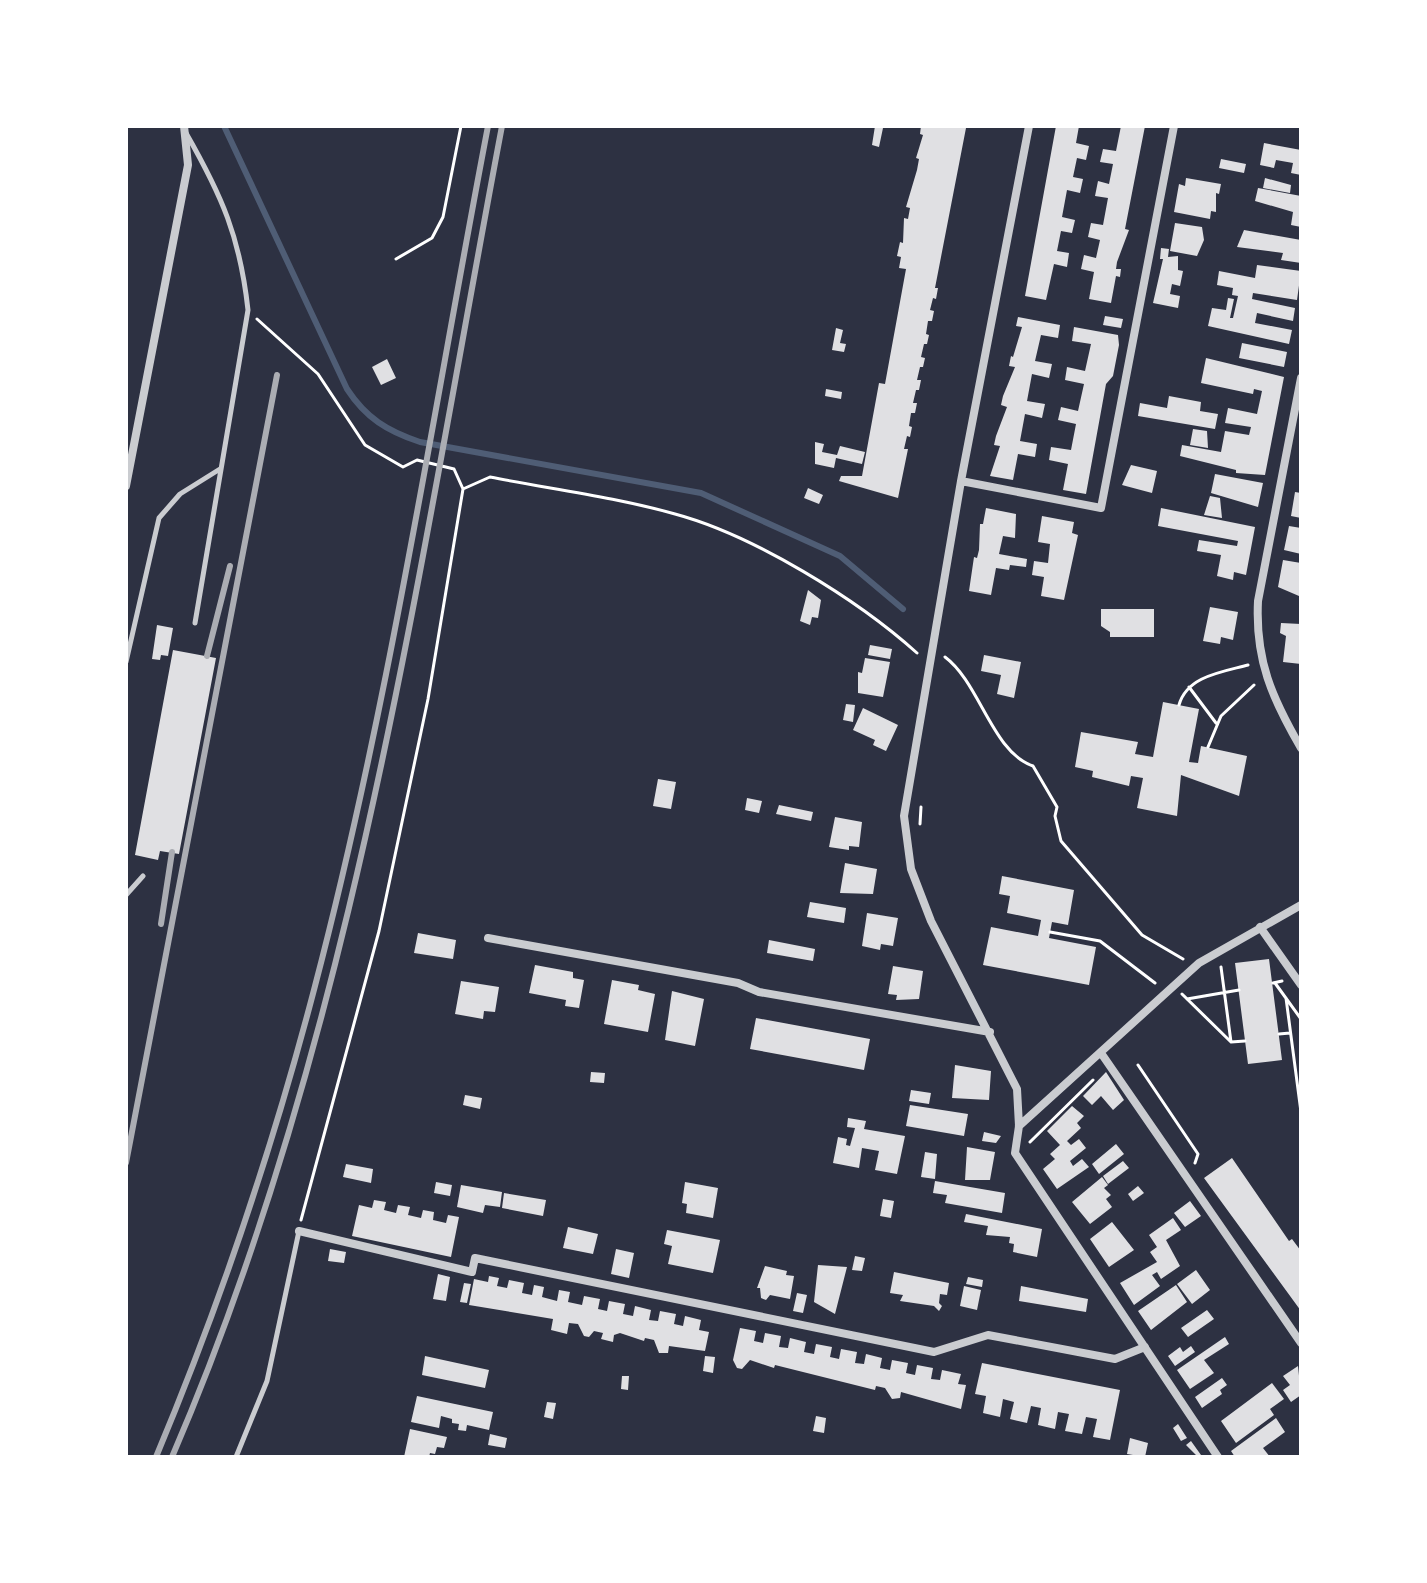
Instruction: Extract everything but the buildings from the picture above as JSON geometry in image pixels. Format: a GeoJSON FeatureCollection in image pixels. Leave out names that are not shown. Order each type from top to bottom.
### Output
{"type":"FeatureCollection","features":[{"type":"Feature","properties":{"kind":"street"},"geometry":{"type":"LineString","coordinates":[[1029,126],[961,481],[904,816],[911,869],[931,921],[1017,1089],[1019,1126],[1015,1153],[1218,1457]]}},
{"type":"Feature","properties":{"kind":"street"},"geometry":{"type":"LineString","coordinates":[[961,481],[1101,508],[1174,126]]}},
{"type":"Feature","properties":{"kind":"street"},"geometry":{"type":"LineString","coordinates":[[126,486],[188,165],[185,129]]}},
{"type":"Feature","properties":{"kind":"street"},"geometry":{"type":"LineString","coordinates":[[1301,378],[1258,601],[1256,635],[1259,659],[1283,717],[1301,748]]}},
{"type":"Feature","properties":{"kind":"street"},"geometry":{"type":"LineString","coordinates":[[1019,1126],[1199,963],[1301,905]]}},
{"type":"Feature","properties":{"kind":"street"},"geometry":{"type":"LineString","coordinates":[[1260,927],[1301,985]]}},
{"type":"Feature","properties":{"kind":"street"},"geometry":{"type":"LineString","coordinates":[[488,938],[738,983],[759,992],[990,1032]]}},
{"type":"Feature","properties":{"kind":"street"},"geometry":{"type":"LineString","coordinates":[[1101,1053],[1301,1343]]}},
{"type":"Feature","properties":{"kind":"street"},"geometry":{"type":"LineString","coordinates":[[299,1231],[472,1272],[475,1258],[934,1352],[988,1335],[1115,1359],[1145,1347]]}},
{"type":"Feature","properties":{"kind":"lane"},"geometry":{"type":"LineString","coordinates":[[185,129],[220,193],[242,258],[248,310],[195,623]]}},
{"type":"Feature","properties":{"kind":"lane"},"geometry":{"type":"LineString","coordinates":[[126,662],[159,518],[180,494],[220,469]]}},
{"type":"Feature","properties":{"kind":"lane"},"geometry":{"type":"LineString","coordinates":[[126,895],[143,876]]}},
{"type":"Feature","properties":{"kind":"lane"},"geometry":{"type":"LineString","coordinates":[[236,1457],[267,1381],[299,1231]]}},
{"type":"Feature","properties":{"kind":"path"},"geometry":{"type":"LineString","coordinates":[[396,259],[432,238],[443,217],[461,126]]}},
{"type":"Feature","properties":{"kind":"path"},"geometry":{"type":"LineString","coordinates":[[248,310],[318,374],[365,445],[403,467],[417,460],[454,469],[463,489],[428,699],[379,931],[299,1231]]}},
{"type":"Feature","properties":{"kind":"path"},"geometry":{"type":"LineString","coordinates":[[463,489],[490,477],[696,520],[747,542],[819,583],[890,629],[917,653]]}},
{"type":"Feature","properties":{"kind":"path"},"geometry":{"type":"LineString","coordinates":[[938,655],[948,658],[1018,761],[1033,766],[1057,807],[1055,816],[1061,841],[1142,935],[1183,959]]}},
{"type":"Feature","properties":{"kind":"path"},"geometry":{"type":"LineString","coordinates":[[1179,705],[1183,692],[1198,680],[1248,665]]}},
{"type":"Feature","properties":{"kind":"path"},"geometry":{"type":"LineString","coordinates":[[1208,747],[1216,723],[1236,698],[1254,685]]}},
{"type":"Feature","properties":{"kind":"path"},"geometry":{"type":"LineString","coordinates":[[1189,687],[1216,723]]}},
{"type":"Feature","properties":{"kind":"path"},"geometry":{"type":"LineString","coordinates":[[1050,932],[1100,941],[1155,983]]}},
{"type":"Feature","properties":{"kind":"path"},"geometry":{"type":"LineString","coordinates":[[1216,970],[1232,960]]}},
{"type":"Feature","properties":{"kind":"path"},"geometry":{"type":"LineString","coordinates":[[1221,967],[1231,1042]]}},
{"type":"Feature","properties":{"kind":"path"},"geometry":{"type":"LineString","coordinates":[[1281,969],[1282,982],[1274,983],[1301,1019]]}},
{"type":"Feature","properties":{"kind":"path"},"geometry":{"type":"LineString","coordinates":[[1174,1001],[1187,989]]}},
{"type":"Feature","properties":{"kind":"path"},"geometry":{"type":"LineString","coordinates":[[1187,999],[1239,990]]}},
{"type":"Feature","properties":{"kind":"path"},"geometry":{"type":"LineString","coordinates":[[1182,994],[1231,1042],[1245,1041]]}},
{"type":"Feature","properties":{"kind":"path"},"geometry":{"type":"LineString","coordinates":[[1286,998],[1301,1112]]}},
{"type":"Feature","properties":{"kind":"path"},"geometry":{"type":"LineString","coordinates":[[1279,1034],[1290,1033]]}},
{"type":"Feature","properties":{"kind":"path"},"geometry":{"type":"LineString","coordinates":[[1292,1051],[1301,1050]]}},
{"type":"Feature","properties":{"kind":"path"},"geometry":{"type":"LineString","coordinates":[[1025,1147],[1108,1064]]}},
{"type":"Feature","properties":{"kind":"waterway"},"geometry":{"type":"LineString","coordinates":[[224,126],[347,389],[378,422],[420,442],[701,493],[840,556],[903,609]]}},
{"type":"Feature","properties":{"kind":"railway"},"geometry":{"type":"LineString","coordinates":[[156,1457],[202,1342],[244,1224],[315,986],[388,666],[488,126]]}},
{"type":"Feature","properties":{"kind":"railway"},"geometry":{"type":"LineString","coordinates":[[172,1457],[235,1297],[288,1134],[334,969],[408,633],[502,126]]}},
{"type":"Feature","properties":{"kind":"railway"},"geometry":{"type":"LineString","coordinates":[[126,1163],[277,375]]}},
{"type":"Feature","properties":{"kind":"railway"},"geometry":{"type":"LineString","coordinates":[[207,656],[230,566]]}},
{"type":"Feature","properties":{"kind":"railway"},"geometry":{"type":"LineString","coordinates":[[161,924],[172,852]]}}]}
